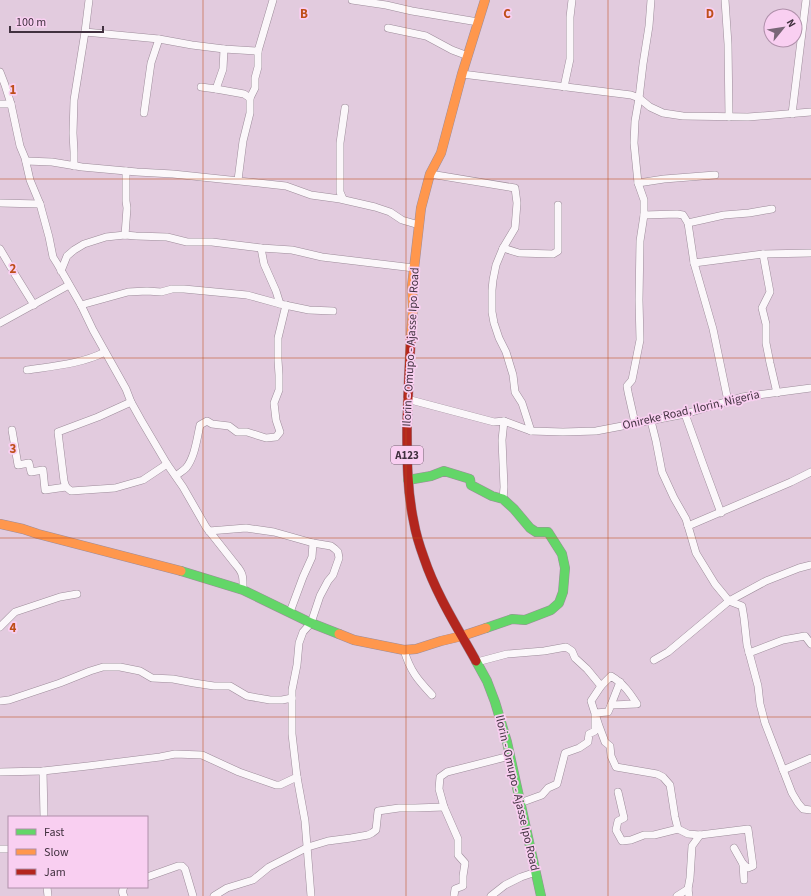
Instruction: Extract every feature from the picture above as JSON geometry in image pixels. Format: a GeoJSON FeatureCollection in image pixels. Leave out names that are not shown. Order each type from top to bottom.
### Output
{"type":"FeatureCollection","features":[{"type":"Feature","properties":{"kind":"main road","name":"Ilorin - Omupo - Ajasse Ipo Road"},"geometry":{"type":"LineString","coordinates":[[485,0],[462,74],[441,153],[430,174],[421,208],[412,286],[413,307],[408,382],[408,480],[414,525],[424,559],[438,593],[487,681],[495,702],[507,742],[541,896]]}},
{"type":"Feature","properties":{"kind":"main road"},"geometry":{"type":"LineString","coordinates":[[0,524],[169,567],[243,590],[311,623],[354,640],[404,650],[416,649],[462,636],[512,619],[525,620],[550,610],[559,603],[564,592],[565,568],[562,554],[548,532],[536,532],[530,528],[514,509],[503,499],[492,496],[471,485],[470,478],[444,471],[439,474],[408,480]]}},
{"type":"Feature","properties":{"kind":"street"},"geometry":{"type":"LineString","coordinates":[[74,166],[74,100],[89,0]]}},
{"type":"Feature","properties":{"kind":"street"},"geometry":{"type":"LineString","coordinates":[[238,180],[250,113],[250,98],[255,88],[255,78],[258,67],[258,51],[273,0]]}},
{"type":"Feature","properties":{"kind":"street"},"geometry":{"type":"LineString","coordinates":[[352,0],[386,2],[412,11],[478,22]]}},
{"type":"Feature","properties":{"kind":"street"},"geometry":{"type":"LineString","coordinates":[[564,87],[570,59],[570,17],[572,0]]}},
{"type":"Feature","properties":{"kind":"street"},"geometry":{"type":"LineString","coordinates":[[635,423],[627,386],[632,380],[640,340],[640,241],[644,215],[644,200],[638,182],[634,143],[635,121],[649,26],[650,0]]}},
{"type":"Feature","properties":{"kind":"street"},"geometry":{"type":"LineString","coordinates":[[725,0],[728,44],[729,117]]}},
{"type":"Feature","properties":{"kind":"street"},"geometry":{"type":"LineString","coordinates":[[792,114],[806,0]]}},
{"type":"Feature","properties":{"kind":"street"},"geometry":{"type":"LineString","coordinates":[[388,28],[426,36],[452,50],[468,56]]}},
{"type":"Feature","properties":{"kind":"street"},"geometry":{"type":"LineString","coordinates":[[85,32],[159,39],[224,49],[258,51]]}},
{"type":"Feature","properties":{"kind":"street"},"geometry":{"type":"LineString","coordinates":[[144,113],[152,63],[159,39]]}},
{"type":"Feature","properties":{"kind":"street"},"geometry":{"type":"LineString","coordinates":[[216,89],[223,69],[224,49]]}},
{"type":"Feature","properties":{"kind":"street"},"geometry":{"type":"LineString","coordinates":[[0,72],[11,104],[20,146],[26,158],[30,180],[40,204],[53,257],[81,305],[126,389],[131,402],[167,464],[176,476],[206,527],[240,570],[242,575],[243,590]]}},
{"type":"Feature","properties":{"kind":"street"},"geometry":{"type":"LineString","coordinates":[[462,74],[631,96],[639,98],[650,107],[663,113],[683,116],[748,117],[811,112]]}},
{"type":"Feature","properties":{"kind":"street"},"geometry":{"type":"LineString","coordinates":[[201,87],[244,94],[250,98]]}},
{"type":"Feature","properties":{"kind":"street"},"geometry":{"type":"LineString","coordinates":[[0,104],[11,104]]}},
{"type":"Feature","properties":{"kind":"street"},"geometry":{"type":"LineString","coordinates":[[343,199],[340,192],[340,143],[345,108]]}},
{"type":"Feature","properties":{"kind":"street"},"geometry":{"type":"LineString","coordinates":[[26,161],[52,162],[74,166],[238,180],[286,186],[311,195],[343,199],[375,207],[390,212],[402,220],[419,226]]}},
{"type":"Feature","properties":{"kind":"street"},"geometry":{"type":"LineString","coordinates":[[125,235],[127,208],[126,171]]}},
{"type":"Feature","properties":{"kind":"street"},"geometry":{"type":"LineString","coordinates":[[430,174],[515,188],[517,203],[515,228],[503,248],[496,265],[493,280],[492,312],[513,375],[515,392],[522,403],[531,431]]}},
{"type":"Feature","properties":{"kind":"street"},"geometry":{"type":"LineString","coordinates":[[638,182],[715,175]]}},
{"type":"Feature","properties":{"kind":"street"},"geometry":{"type":"LineString","coordinates":[[0,203],[40,204]]}},
{"type":"Feature","properties":{"kind":"street"},"geometry":{"type":"LineString","coordinates":[[503,248],[519,253],[535,254],[553,254],[558,251],[558,205]]}},
{"type":"Feature","properties":{"kind":"street"},"geometry":{"type":"LineString","coordinates":[[688,222],[724,215],[772,209]]}},
{"type":"Feature","properties":{"kind":"street"},"geometry":{"type":"LineString","coordinates":[[644,215],[677,214],[683,215],[688,222],[694,263],[713,329],[728,401]]}},
{"type":"Feature","properties":{"kind":"street"},"geometry":{"type":"LineString","coordinates":[[61,271],[67,256],[84,244],[106,237],[125,235],[167,237],[187,242],[212,242],[292,250],[322,257],[414,268]]}},
{"type":"Feature","properties":{"kind":"street"},"geometry":{"type":"LineString","coordinates":[[176,476],[186,467],[190,460],[197,443],[200,425],[207,421],[212,424],[230,426],[237,432],[247,432],[266,438],[276,436],[280,432],[276,420],[274,402],[279,390],[278,338],[283,305],[264,264],[261,248]]}},
{"type":"Feature","properties":{"kind":"street"},"geometry":{"type":"LineString","coordinates":[[0,249],[34,305]]}},
{"type":"Feature","properties":{"kind":"street"},"geometry":{"type":"LineString","coordinates":[[694,263],[763,254],[811,253]]}},
{"type":"Feature","properties":{"kind":"street"},"geometry":{"type":"LineString","coordinates":[[763,254],[770,292],[762,308],[766,324],[766,343],[777,393]]}},
{"type":"Feature","properties":{"kind":"street"},"geometry":{"type":"LineString","coordinates":[[0,323],[69,285]]}},
{"type":"Feature","properties":{"kind":"street"},"geometry":{"type":"LineString","coordinates":[[81,305],[128,292],[161,292],[172,289],[184,289],[247,295],[283,305],[309,310],[333,311]]}},
{"type":"Feature","properties":{"kind":"street"},"geometry":{"type":"LineString","coordinates":[[27,370],[68,364],[94,358],[106,352]]}},
{"type":"Feature","properties":{"kind":"street","name":"Onireke Road, Ilorin, Nigeria"},"geometry":{"type":"LineString","coordinates":[[408,399],[494,422],[504,421],[531,431],[563,432],[596,431],[685,414],[742,397],[811,388]]}},
{"type":"Feature","properties":{"kind":"street"},"geometry":{"type":"LineString","coordinates":[[131,402],[98,417],[58,432],[66,487],[71,491],[77,492],[115,488],[143,480],[167,464]]}},
{"type":"Feature","properties":{"kind":"street"},"geometry":{"type":"LineString","coordinates":[[685,414],[721,513]]}},
{"type":"Feature","properties":{"kind":"street"},"geometry":{"type":"LineString","coordinates":[[503,499],[504,487],[502,440],[504,421]]}},
{"type":"Feature","properties":{"kind":"street"},"geometry":{"type":"LineString","coordinates":[[651,421],[662,472],[686,519],[696,553],[715,584],[729,601],[742,606],[747,645],[758,686],[760,704],[765,723],[792,793],[804,809],[811,810]]}},
{"type":"Feature","properties":{"kind":"street"},"geometry":{"type":"LineString","coordinates":[[12,430],[18,465],[30,463],[31,472],[43,470],[45,490],[66,487]]}},
{"type":"Feature","properties":{"kind":"street"},"geometry":{"type":"LineString","coordinates":[[688,526],[721,513],[811,472]]}},
{"type":"Feature","properties":{"kind":"street"},"geometry":{"type":"LineString","coordinates":[[209,531],[246,528],[274,532],[313,543],[331,546],[338,552],[339,558],[333,575],[320,596],[311,623],[303,632],[299,643],[297,665],[292,690],[292,734],[308,847],[311,896]]}},
{"type":"Feature","properties":{"kind":"street"},"geometry":{"type":"LineString","coordinates":[[290,612],[312,557],[313,543]]}},
{"type":"Feature","properties":{"kind":"street"},"geometry":{"type":"LineString","coordinates":[[654,660],[668,652],[729,601],[766,581],[811,565]]}},
{"type":"Feature","properties":{"kind":"street"},"geometry":{"type":"LineString","coordinates":[[0,627],[15,612],[60,597],[77,594]]}},
{"type":"Feature","properties":{"kind":"street"},"geometry":{"type":"LineString","coordinates":[[749,653],[783,640],[804,636],[811,644]]}},
{"type":"Feature","properties":{"kind":"street"},"geometry":{"type":"LineString","coordinates":[[477,662],[507,654],[544,651],[566,647],[572,651],[575,658],[601,686]]}},
{"type":"Feature","properties":{"kind":"street"},"geometry":{"type":"LineString","coordinates":[[404,650],[413,672],[432,695]]}},
{"type":"Feature","properties":{"kind":"street"},"geometry":{"type":"LineString","coordinates":[[0,701],[9,700],[103,667],[120,667],[140,671],[152,678],[173,678],[201,684],[230,686],[247,696],[270,700],[292,698]]}},
{"type":"Feature","properties":{"kind":"street"},"geometry":{"type":"LineString","coordinates":[[611,704],[637,704],[620,682],[611,676],[601,686],[591,701],[605,742],[610,746],[616,768],[657,774],[663,777],[670,785],[678,829]]}},
{"type":"Feature","properties":{"kind":"street"},"geometry":{"type":"LineString","coordinates":[[595,713],[608,712],[620,682]]}},
{"type":"Feature","properties":{"kind":"street"},"geometry":{"type":"LineString","coordinates":[[520,803],[542,795],[548,788],[557,784],[565,753],[579,748],[588,742],[589,734],[594,731],[595,713]]}},
{"type":"Feature","properties":{"kind":"street"},"geometry":{"type":"LineString","coordinates":[[0,772],[43,771],[175,754],[202,755],[239,772],[276,785],[280,785],[297,777]]}},
{"type":"Feature","properties":{"kind":"street"},"geometry":{"type":"LineString","coordinates":[[454,896],[455,889],[463,886],[465,863],[458,854],[458,839],[444,807],[439,789],[440,777],[447,772],[510,756]]}},
{"type":"Feature","properties":{"kind":"street"},"geometry":{"type":"LineString","coordinates":[[783,770],[811,758]]}},
{"type":"Feature","properties":{"kind":"street"},"geometry":{"type":"LineString","coordinates":[[43,771],[44,816]]}},
{"type":"Feature","properties":{"kind":"street"},"geometry":{"type":"LineString","coordinates":[[618,792],[624,818],[618,821],[616,830],[622,841],[631,840],[644,835],[654,835],[678,829],[688,834],[700,835],[748,829],[753,866],[748,868],[734,848]]}},
{"type":"Feature","properties":{"kind":"street"},"geometry":{"type":"LineString","coordinates":[[214,896],[227,888],[253,880],[269,867],[308,847],[328,841],[368,835],[376,830],[378,811],[399,808],[444,807]]}},
{"type":"Feature","properties":{"kind":"street"},"geometry":{"type":"LineString","coordinates":[[677,896],[689,893],[692,846],[700,835]]}},
{"type":"Feature","properties":{"kind":"street"},"geometry":{"type":"LineString","coordinates":[[744,864],[744,880]]}},
{"type":"Feature","properties":{"kind":"street"},"geometry":{"type":"LineString","coordinates":[[148,877],[182,866],[193,896]]}},
{"type":"Feature","properties":{"kind":"street"},"geometry":{"type":"LineString","coordinates":[[491,896],[505,885],[520,877],[536,872]]}},
{"type":"Feature","properties":{"kind":"street"},"geometry":{"type":"LineString","coordinates":[[227,888],[228,896]]}},
{"type":"Feature","properties":{"kind":"traffic: fast"},"geometry":{"type":"LineString","coordinates":[[408,480],[431,476],[444,471],[470,479],[471,485],[492,496],[503,499],[514,509],[530,528],[536,532],[548,532],[562,554],[565,568],[563,592],[559,603],[551,610],[525,620],[512,619],[486,628]]}},
{"type":"Feature","properties":{"kind":"traffic: fast"},"geometry":{"type":"LineString","coordinates":[[181,571],[243,590],[311,623],[339,634]]}},
{"type":"Feature","properties":{"kind":"traffic: fast"},"geometry":{"type":"LineString","coordinates":[[476,661],[487,681],[507,742],[541,896]]}},
{"type":"Feature","properties":{"kind":"traffic: slow"},"geometry":{"type":"LineString","coordinates":[[411,338],[413,307],[412,286],[421,208],[430,174],[441,153],[462,74],[485,0]]}},
{"type":"Feature","properties":{"kind":"traffic: slow"},"geometry":{"type":"LineString","coordinates":[[0,524],[181,571]]}},
{"type":"Feature","properties":{"kind":"traffic: slow"},"geometry":{"type":"LineString","coordinates":[[339,634],[354,640],[404,650],[416,649],[486,628]]}},
{"type":"Feature","properties":{"kind":"traffic: jam"},"geometry":{"type":"LineString","coordinates":[[411,338],[407,451],[409,487],[415,527],[421,550],[429,571],[447,610],[476,661]]}}]}
